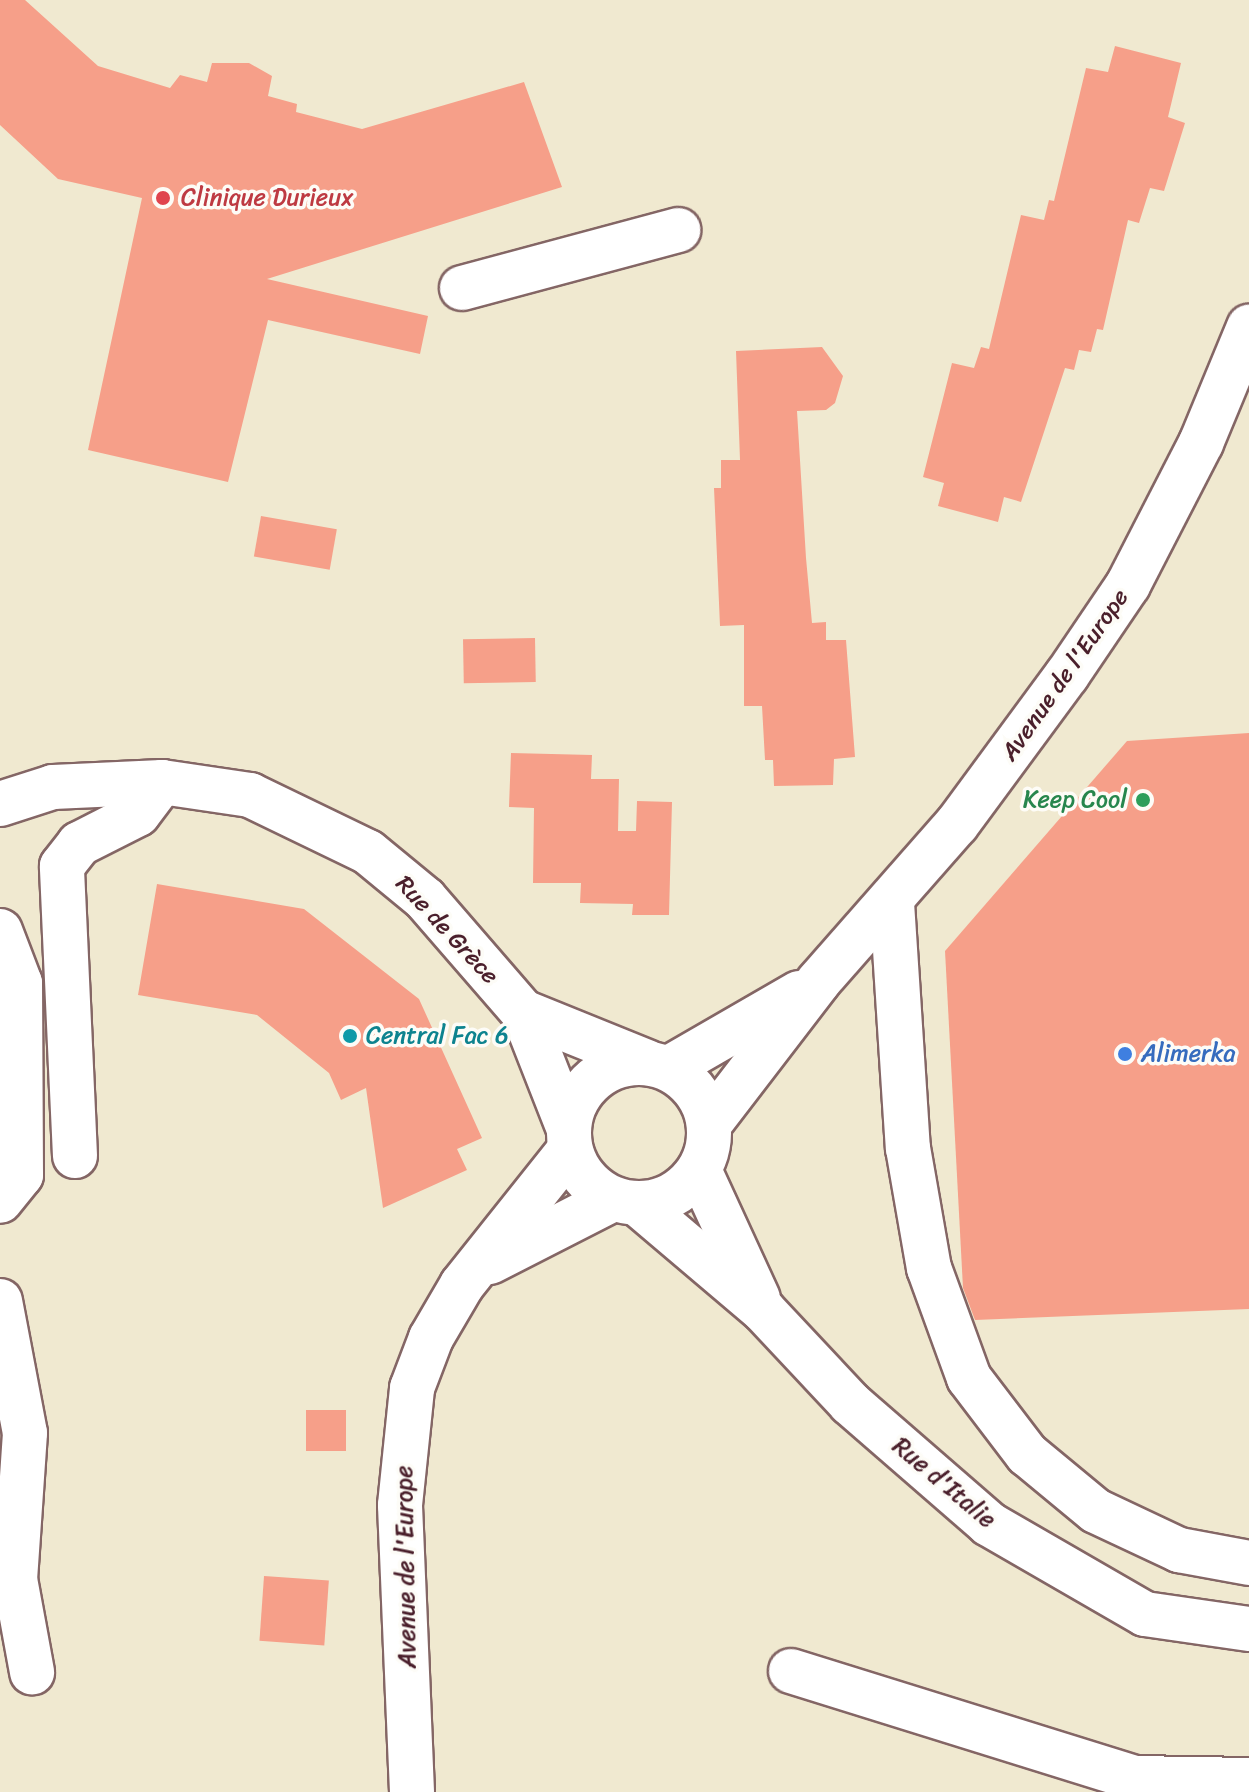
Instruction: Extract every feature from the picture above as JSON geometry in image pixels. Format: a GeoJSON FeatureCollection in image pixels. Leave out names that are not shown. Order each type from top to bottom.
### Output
{"type":"FeatureCollection","features":[{"type":"Feature","properties":{"kind":"street"},"geometry":{"type":"LineString","coordinates":[[462,288],[678,230]]}},
{"type":"Feature","properties":{"kind":"street","name":"Avenue de l'Europe"},"geometry":{"type":"LineString","coordinates":[[710,1123],[818,982],[892,903],[1040,715],[1128,585],[1201,443],[1249,327]]}},
{"type":"Feature","properties":{"kind":"street"},"geometry":{"type":"LineString","coordinates":[[75,1156],[62,866],[79,844],[138,814],[162,782]]}},
{"type":"Feature","properties":{"kind":"street","name":"Rue de Grèce"},"geometry":{"type":"LineString","coordinates":[[0,804],[53,787],[162,782],[250,795],[368,852],[425,899],[523,1012],[569,1138]]}},
{"type":"Feature","properties":{"kind":"street"},"geometry":{"type":"LineString","coordinates":[[892,903],[908,1148],[929,1268],[969,1378],[1027,1454],[1096,1511],[1179,1550],[1249,1563]]}},
{"type":"Feature","properties":{"kind":"street"},"geometry":{"type":"LineString","coordinates":[[0,931],[20,983],[21,1159],[21,1175],[0,1201]]}},
{"type":"Feature","properties":{"kind":"street","name":"Avenue de l'Europe"},"geometry":{"type":"LineString","coordinates":[[658,1065],[818,982]]}},
{"type":"Feature","properties":{"kind":"street","name":"Rue de Grèce"},"geometry":{"type":"LineString","coordinates":[[523,1012],[658,1065]]}},
{"type":"Feature","properties":{"kind":"street"},"geometry":{"type":"LineString","coordinates":[[658,1065],[688,1081],[710,1123],[699,1170],[683,1188],[626,1202],[592,1187],[569,1138],[585,1086],[603,1071],[658,1065]]}},
{"type":"Feature","properties":{"kind":"street","name":"Avenue de l'Europe"},"geometry":{"type":"LineString","coordinates":[[412,1792],[400,1505],[412,1388],[446,1312],[481,1267],[569,1138]]}},
{"type":"Feature","properties":{"kind":"street","name":"Rue d'Italie"},"geometry":{"type":"LineString","coordinates":[[699,1170],[764,1311]]}},
{"type":"Feature","properties":{"kind":"street","name":"Avenue de l'Europe"},"geometry":{"type":"LineString","coordinates":[[481,1267],[626,1202]]}},
{"type":"Feature","properties":{"kind":"street","name":"Rue d'Italie"},"geometry":{"type":"LineString","coordinates":[[626,1202],[764,1311],[850,1403],[989,1524],[1145,1614],[1249,1629]]}},
{"type":"Feature","properties":{"kind":"street"},"geometry":{"type":"LineString","coordinates":[[0,1301],[25,1433],[15,1579],[32,1672]]}},
{"type":"Feature","properties":{"kind":"street"},"geometry":{"type":"LineString","coordinates":[[791,1671],[1135,1778],[1249,1780]]}},
{"type":"Feature","properties":{"kind":"building"},"geometry":{"type":"Polygon","coordinates":[[[0,0],[25,0],[98,66],[170,88],[180,75],[207,82],[212,63],[249,63],[272,76],[268,96],[297,104],[296,112],[362,129],[524,82],[562,187],[267,279],[428,316],[420,354],[268,320],[228,482],[88,450],[142,198],[58,179],[0,125],[0,0]]]}},
{"type":"Feature","properties":{"kind":"building"},"geometry":{"type":"Polygon","coordinates":[[[1115,46],[1181,63],[1168,117],[1185,123],[1164,191],[1150,188],[1139,223],[1128,220],[1103,330],[1097,329],[1091,352],[1079,350],[1074,370],[1065,368],[1021,502],[1004,497],[998,522],[938,506],[944,483],[923,477],[952,363],[974,368],[981,347],[989,349],[1021,215],[1044,220],[1049,200],[1054,201],[1086,68],[1108,72],[1115,46]]]}},
{"type":"Feature","properties":{"kind":"building"},"geometry":{"type":"Polygon","coordinates":[[[822,347],[843,376],[835,403],[826,410],[797,411],[806,558],[812,623],[826,622],[826,640],[846,640],[855,757],[834,759],[833,785],[774,786],[773,760],[765,760],[762,706],[744,706],[744,625],[720,626],[714,488],[721,488],[721,460],[740,460],[736,351],[822,347]]]}},
{"type":"Feature","properties":{"kind":"building"},"geometry":{"type":"Polygon","coordinates":[[[261,516],[337,529],[330,570],[254,556],[261,516]]]}},
{"type":"Feature","properties":{"kind":"building"},"geometry":{"type":"Polygon","coordinates":[[[535,638],[536,682],[464,683],[463,639],[535,638]]]}},
{"type":"Feature","properties":{"kind":"building"},"geometry":{"type":"Polygon","coordinates":[[[1249,733],[1249,1309],[975,1320],[963,1288],[945,951],[1127,741],[1249,733]]]}},
{"type":"Feature","properties":{"kind":"building"},"geometry":{"type":"Polygon","coordinates":[[[511,753],[592,755],[591,779],[619,779],[618,831],[636,831],[637,801],[672,802],[669,915],[632,915],[633,904],[580,903],[581,883],[533,883],[534,808],[509,807],[511,753]]]}},
{"type":"Feature","properties":{"kind":"building","name":"Central Fac 6"},"geometry":{"type":"Polygon","coordinates":[[[157,884],[304,909],[419,999],[482,1138],[457,1149],[467,1170],[383,1208],[366,1088],[341,1100],[329,1073],[257,1015],[138,995],[157,884]]]}},
{"type":"Feature","properties":{"kind":"building"},"geometry":{"type":"Polygon","coordinates":[[[306,1410],[346,1410],[346,1451],[306,1451],[306,1410]]]}},
{"type":"Feature","properties":{"kind":"building"},"geometry":{"type":"Polygon","coordinates":[[[264,1576],[329,1581],[324,1645],[259,1641],[264,1576]]]}},
{"type":"Feature","properties":{"kind":"place","name":"Clinique Durieux"},"geometry":{"type":"Point","coordinates":[163,198]}},
{"type":"Feature","properties":{"kind":"place","name":"Keep Cool"},"geometry":{"type":"Point","coordinates":[1143,800]}},
{"type":"Feature","properties":{"kind":"place","name":"Central Fac 6"},"geometry":{"type":"Point","coordinates":[350,1036]}},
{"type":"Feature","properties":{"kind":"place","name":"Alimerka"},"geometry":{"type":"Point","coordinates":[1125,1054]}}]}
